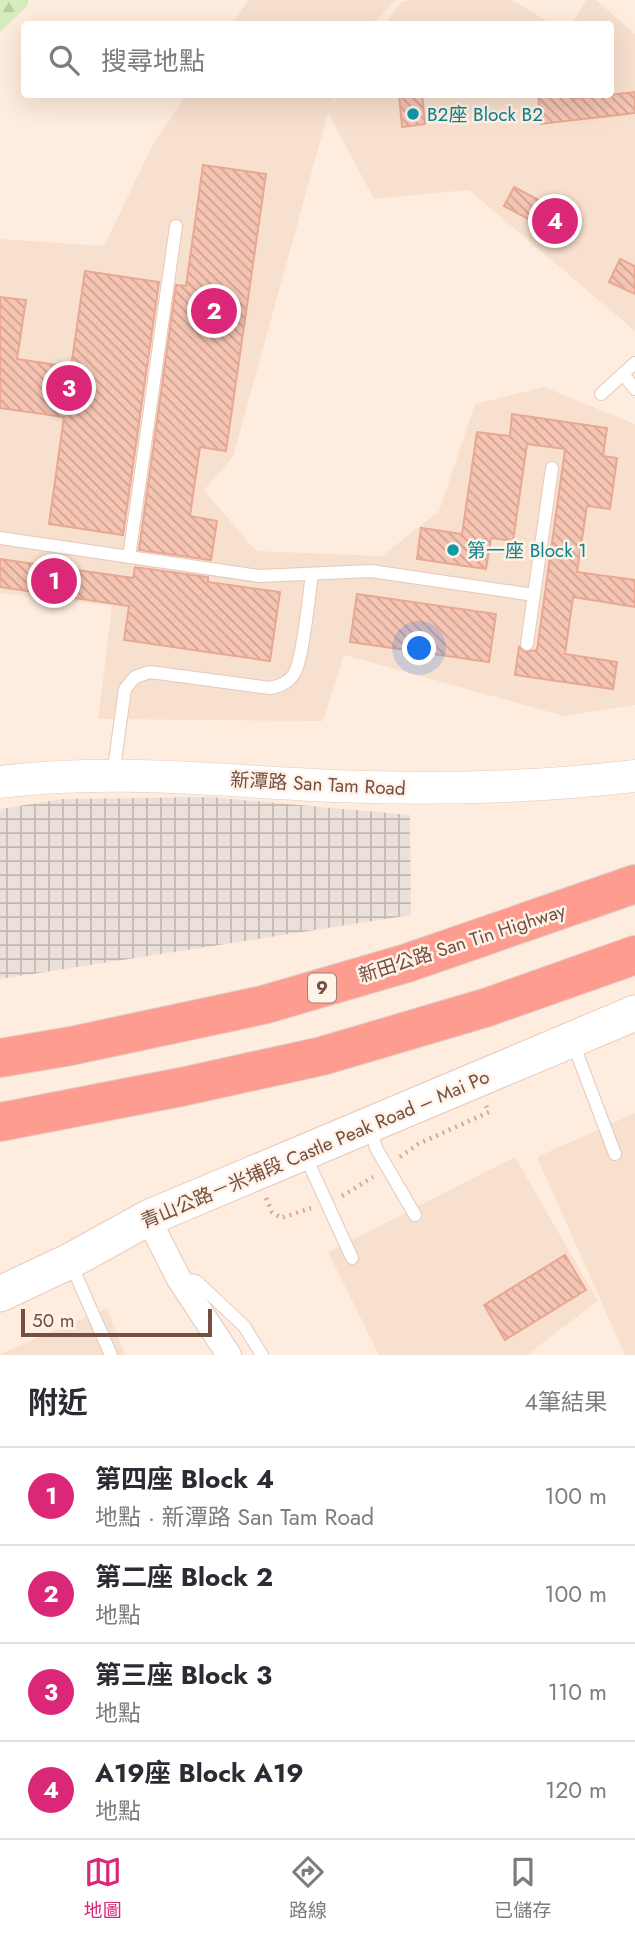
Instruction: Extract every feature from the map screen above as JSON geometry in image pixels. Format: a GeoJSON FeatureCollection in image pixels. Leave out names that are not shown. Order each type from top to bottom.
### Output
{"type":"FeatureCollection","features":[{"type":"Feature","properties":{"kind":"highway","name":"新田公路 San Tin Highway"},"geometry":{"type":"LineString","coordinates":[[0,1058],[263,1006],[407,963],[635,884]]}},
{"type":"Feature","properties":{"kind":"highway"},"geometry":{"type":"LineString","coordinates":[[0,1122],[322,1056],[488,1007],[635,955]]}},
{"type":"Feature","properties":{"kind":"main road","name":"青山公路－米埔段 Castle Peak Road – Mai Po"},"geometry":{"type":"LineString","coordinates":[[0,1294],[70,1261],[148,1219],[635,1013]]}},
{"type":"Feature","properties":{"kind":"street","name":"新潭路 San Tam Road"},"geometry":{"type":"LineString","coordinates":[[0,782],[113,775],[443,789],[545,785],[635,776]]}},
{"type":"Feature","properties":{"kind":"street"},"geometry":{"type":"LineString","coordinates":[[148,1219],[180,1279],[229,1355]]}},
{"type":"Feature","properties":{"kind":"lane"},"geometry":{"type":"LineString","coordinates":[[129,557],[176,226]]}},
{"type":"Feature","properties":{"kind":"lane"},"geometry":{"type":"LineString","coordinates":[[601,394],[635,363]]}},
{"type":"Feature","properties":{"kind":"lane"},"geometry":{"type":"LineString","coordinates":[[623,374],[635,389]]}},
{"type":"Feature","properties":{"kind":"lane"},"geometry":{"type":"LineString","coordinates":[[527,644],[552,468]]}},
{"type":"Feature","properties":{"kind":"lane"},"geometry":{"type":"LineString","coordinates":[[0,538],[259,576],[371,571],[534,595]]}},
{"type":"Feature","properties":{"kind":"lane"},"geometry":{"type":"LineString","coordinates":[[113,775],[125,689],[135,677],[150,672],[270,688],[287,682],[293,676],[300,659],[312,573]]}},
{"type":"Feature","properties":{"kind":"lane"},"geometry":{"type":"LineString","coordinates":[[572,1040],[615,1154]]}},
{"type":"Feature","properties":{"kind":"lane"},"geometry":{"type":"LineString","coordinates":[[370,1125],[376,1148],[415,1215]]}},
{"type":"Feature","properties":{"kind":"lane"},"geometry":{"type":"LineString","coordinates":[[304,1152],[352,1258]]}},
{"type":"Feature","properties":{"kind":"lane"},"geometry":{"type":"LineString","coordinates":[[70,1261],[111,1355]]}},
{"type":"Feature","properties":{"kind":"lane"},"geometry":{"type":"LineString","coordinates":[[180,1279],[196,1280],[244,1326],[262,1355]]}},
{"type":"Feature","properties":{"kind":"shaded area"},"geometry":{"type":"Polygon","coordinates":[[[248,0],[396,0],[375,21],[234,21],[248,0]]]}},
{"type":"Feature","properties":{"kind":"shaded area"},"geometry":{"type":"Polygon","coordinates":[[[408,0],[512,0],[547,21],[388,21],[400,3],[408,0]]]}},
{"type":"Feature","properties":{"kind":"shaded area"},"geometry":{"type":"Polygon","coordinates":[[[586,0],[596,0],[635,34],[635,331],[469,190],[374,199],[328,113],[233,457],[204,490],[256,551],[382,556],[439,511],[475,404],[544,387],[635,424],[635,705],[564,716],[344,655],[323,721],[98,719],[112,606],[0,593],[0,239],[104,246],[153,144],[184,98],[335,98],[331,107],[337,98],[614,98],[614,21],[574,21],[586,0]]]}},
{"type":"Feature","properties":{"kind":"shaded area"},"geometry":{"type":"Polygon","coordinates":[[[209,797],[410,815],[411,915],[0,979],[0,809],[63,799],[209,797]]]}},
{"type":"Feature","properties":{"kind":"shaded area"},"geometry":{"type":"Polygon","coordinates":[[[635,1113],[635,1355],[625,1355],[537,1157],[635,1113]]]}},
{"type":"Feature","properties":{"kind":"shaded area"},"geometry":{"type":"Polygon","coordinates":[[[515,1157],[598,1301],[527,1355],[379,1355],[328,1252],[515,1157]]]}},
{"type":"Feature","properties":{"kind":"shaded area"},"geometry":{"type":"Polygon","coordinates":[[[107,1308],[125,1355],[0,1355],[0,1354],[107,1308]]]}},
{"type":"Feature","properties":{"kind":"green space"},"geometry":{"type":"Polygon","coordinates":[[[0,0],[28,0],[28,5],[0,32],[0,0]]]}},
{"type":"Feature","properties":{"kind":"building"},"geometry":{"type":"Polygon","coordinates":[[[635,92],[635,113],[541,124],[538,98],[614,98],[614,94],[635,92]]]}},
{"type":"Feature","properties":{"kind":"building","name":"B2座 Block B2"},"geometry":{"type":"Polygon","coordinates":[[[399,98],[422,98],[425,124],[402,127],[399,98]]]}},
{"type":"Feature","properties":{"kind":"building"},"geometry":{"type":"Polygon","coordinates":[[[203,165],[266,174],[226,451],[200,447],[190,516],[217,521],[211,560],[139,550],[176,285],[186,286],[203,165]]]}},
{"type":"Feature","properties":{"kind":"building"},"geometry":{"type":"Polygon","coordinates":[[[514,187],[576,220],[566,239],[504,206],[514,187]]]}},
{"type":"Feature","properties":{"kind":"building"},"geometry":{"type":"Polygon","coordinates":[[[620,259],[635,266],[635,294],[609,282],[620,259]]]}},
{"type":"Feature","properties":{"kind":"building"},"geometry":{"type":"Polygon","coordinates":[[[85,271],[159,282],[123,535],[49,524],[64,417],[0,408],[0,297],[26,300],[17,359],[71,367],[85,271]]]}},
{"type":"Feature","properties":{"kind":"building","name":"第一座 Block 1"},"geometry":{"type":"Polygon","coordinates":[[[512,414],[607,428],[603,456],[617,458],[610,509],[587,506],[577,572],[635,580],[635,607],[573,597],[565,654],[617,662],[613,689],[515,675],[519,647],[525,652],[537,650],[565,449],[527,444],[513,541],[491,538],[486,569],[417,559],[421,528],[462,534],[477,432],[510,436],[512,414]]]}},
{"type":"Feature","properties":{"kind":"building"},"geometry":{"type":"Polygon","coordinates":[[[0,559],[133,578],[135,567],[208,577],[208,582],[280,592],[270,661],[124,640],[129,606],[0,587],[0,559]]]}},
{"type":"Feature","properties":{"kind":"building"},"geometry":{"type":"Polygon","coordinates":[[[357,594],[496,614],[489,662],[350,642],[357,594]]]}},
{"type":"Feature","properties":{"kind":"building"},"geometry":{"type":"Polygon","coordinates":[[[565,1255],[586,1290],[505,1340],[484,1305],[565,1255]]]}},
{"type":"Feature","properties":{"kind":"place","name":"B2座 Block B2"},"geometry":{"type":"Point","coordinates":[413,114]}},
{"type":"Feature","properties":{"kind":"place","name":"A19座 Block A19"},"geometry":{"type":"Point","coordinates":[555,221]}},
{"type":"Feature","properties":{"kind":"place","name":"第二座 Block 2"},"geometry":{"type":"Point","coordinates":[214,311]}},
{"type":"Feature","properties":{"kind":"place","name":"第三座 Block 3"},"geometry":{"type":"Point","coordinates":[69,388]}},
{"type":"Feature","properties":{"kind":"place","name":"第一座 Block 1"},"geometry":{"type":"Point","coordinates":[453,550]}},
{"type":"Feature","properties":{"kind":"place","name":"第四座 Block 4"},"geometry":{"type":"Point","coordinates":[54,581]}}]}
